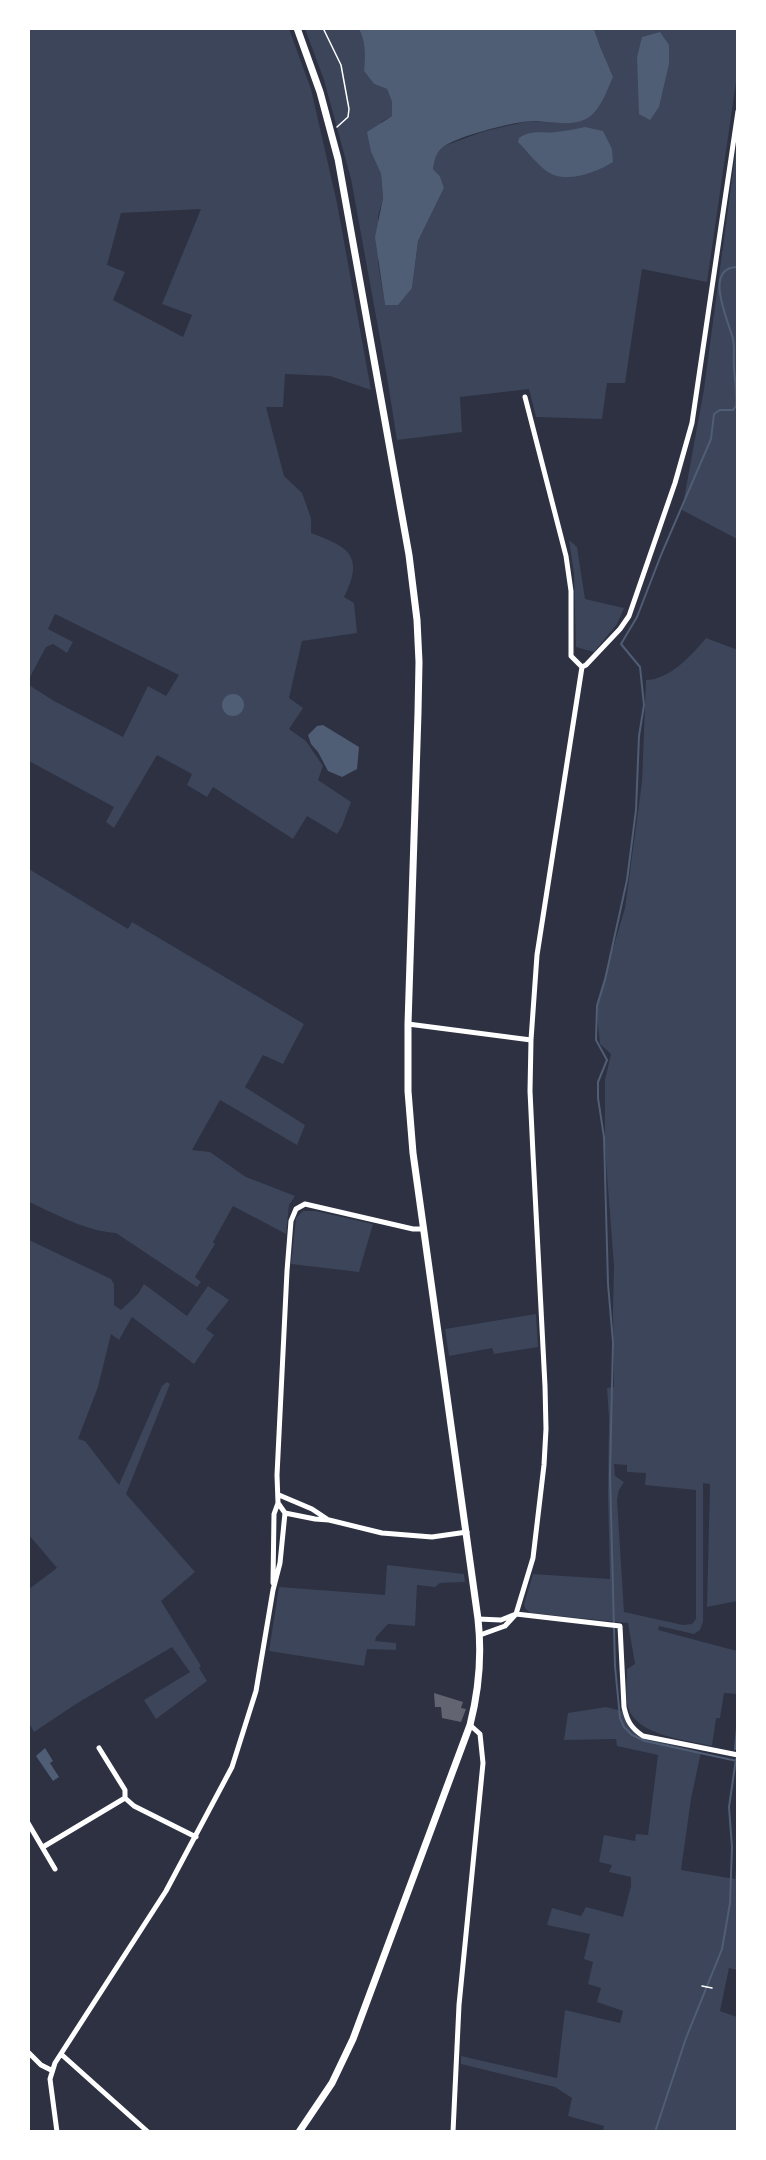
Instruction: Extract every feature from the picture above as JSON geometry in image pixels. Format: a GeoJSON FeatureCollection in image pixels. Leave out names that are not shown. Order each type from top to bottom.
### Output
{"type":"FeatureCollection","features":[{"type":"Feature","properties":{"kind":"street"},"geometry":{"type":"LineString","coordinates":[[297,28],[332,131],[344,188],[409,555],[417,620],[419,662],[408,1024],[409,1111],[480,1635],[478,1686],[470,1725],[343,2063],[302,2131]]}},
{"type":"Feature","properties":{"kind":"street"},"geometry":{"type":"LineString","coordinates":[[480,1635],[505,1626],[516,1614],[532,1558],[544,1465],[546,1429],[531,1123],[531,1040],[537,955],[582,667],[620,629],[629,616],[686,450],[697,399],[738,111]]}},
{"type":"Feature","properties":{"kind":"street"},"geometry":{"type":"LineString","coordinates":[[525,397],[566,556],[571,591],[571,656],[582,667]]}},
{"type":"Feature","properties":{"kind":"street"},"geometry":{"type":"LineString","coordinates":[[408,1024],[531,1040]]}},
{"type":"Feature","properties":{"kind":"street"},"geometry":{"type":"LineString","coordinates":[[273,1590],[274,1514],[279,1495],[277,1475],[287,1271],[291,1221],[296,1209],[305,1203],[424,1230]]}},
{"type":"Feature","properties":{"kind":"street"},"geometry":{"type":"LineString","coordinates":[[279,1495],[312,1509],[329,1520]]}},
{"type":"Feature","properties":{"kind":"street"},"geometry":{"type":"LineString","coordinates":[[57,2132],[50,2091],[51,2070],[166,1891],[232,1767],[256,1691],[273,1590],[280,1563],[285,1513],[278,1503]]}},
{"type":"Feature","properties":{"kind":"street"},"geometry":{"type":"LineString","coordinates":[[285,1513],[329,1520],[370,1531],[409,1536],[432,1537],[466,1532]]}},
{"type":"Feature","properties":{"kind":"street"},"geometry":{"type":"LineString","coordinates":[[478,1619],[501,1620],[516,1614],[621,1626],[624,1707],[627,1720],[633,1729],[643,1736],[738,1755]]}},
{"type":"Feature","properties":{"kind":"street"},"geometry":{"type":"LineString","coordinates":[[453,2132],[459,2005],[483,1763],[480,1734],[470,1725]]}},
{"type":"Feature","properties":{"kind":"street"},"geometry":{"type":"LineString","coordinates":[[99,1748],[125,1790],[125,1798],[134,1806],[196,1837]]}},
{"type":"Feature","properties":{"kind":"street"},"geometry":{"type":"LineString","coordinates":[[43,1847],[125,1798]]}},
{"type":"Feature","properties":{"kind":"street"},"geometry":{"type":"LineString","coordinates":[[28,1823],[55,1869]]}},
{"type":"Feature","properties":{"kind":"street"},"geometry":{"type":"LineString","coordinates":[[28,2052],[41,2065],[51,2070]]}},
{"type":"Feature","properties":{"kind":"street"},"geometry":{"type":"LineString","coordinates":[[61,2054],[148,2132]]}},
{"type":"Feature","properties":{"kind":"path"},"geometry":{"type":"LineString","coordinates":[[323,28],[341,65],[350,109],[348,117],[332,131]]}},
{"type":"Feature","properties":{"kind":"path"},"geometry":{"type":"LineString","coordinates":[[702,1986],[712,1988]]}},
{"type":"Feature","properties":{"kind":"shaded area"},"geometry":{"type":"Polygon","coordinates":[[[29,29],[289,29],[311,89],[337,203],[371,390],[330,376],[285,374],[283,407],[266,407],[284,476],[302,493],[311,518],[311,533],[343,548],[353,562],[350,583],[344,597],[354,603],[357,633],[302,641],[289,698],[303,708],[289,729],[306,741],[323,766],[318,780],[351,802],[342,826],[337,834],[307,816],[293,839],[213,787],[207,797],[187,785],[192,774],[157,755],[114,828],[106,822],[114,807],[29,761],[29,685],[54,701],[123,737],[148,686],[166,696],[179,675],[55,614],[48,629],[73,642],[67,653],[53,644],[46,647],[29,679],[29,29]],[[201,209],[121,213],[107,265],[125,272],[113,300],[183,337],[192,315],[162,304],[201,209]]]}},
{"type":"Feature","properties":{"kind":"shaded area"},"geometry":{"type":"Polygon","coordinates":[[[305,29],[359,29],[364,44],[364,71],[374,84],[387,89],[392,102],[392,116],[381,122],[371,152],[381,174],[383,198],[378,216],[378,263],[385,305],[412,288],[418,241],[444,188],[440,176],[433,169],[436,154],[444,146],[485,131],[529,121],[560,123],[601,49],[594,29],[737,29],[737,75],[707,282],[642,269],[625,383],[607,383],[602,419],[536,417],[529,389],[460,397],[462,432],[397,440],[351,179],[324,80],[305,29]]]}},
{"type":"Feature","properties":{"kind":"shaded area"},"geometry":{"type":"Polygon","coordinates":[[[359,29],[594,29],[613,77],[599,106],[586,119],[573,123],[531,121],[511,124],[458,139],[440,150],[433,169],[440,176],[444,188],[418,241],[412,288],[398,305],[385,305],[375,237],[383,198],[381,174],[371,152],[367,132],[392,116],[392,102],[387,89],[374,84],[364,71],[364,44],[359,29]]]}},
{"type":"Feature","properties":{"kind":"shaded area"},"geometry":{"type":"Polygon","coordinates":[[[660,32],[669,45],[669,64],[659,107],[650,120],[639,114],[637,57],[642,37],[660,32]]]}},
{"type":"Feature","properties":{"kind":"shaded area"},"geometry":{"type":"Polygon","coordinates":[[[585,127],[603,131],[612,149],[613,162],[579,176],[561,177],[545,170],[518,142],[519,138],[528,134],[560,132],[585,127]]]}},
{"type":"Feature","properties":{"kind":"shaded area"},"geometry":{"type":"Polygon","coordinates":[[[737,141],[737,539],[682,510],[704,389],[737,141]]]}},
{"type":"Feature","properties":{"kind":"shaded area"},"geometry":{"type":"Polygon","coordinates":[[[569,540],[577,547],[585,599],[624,608],[617,624],[594,652],[576,647],[574,574],[569,540]]]}},
{"type":"Feature","properties":{"kind":"shaded area"},"geometry":{"type":"Polygon","coordinates":[[[706,638],[738,650],[737,1601],[707,1607],[710,1484],[703,1483],[703,1622],[700,1630],[694,1634],[659,1626],[658,1630],[737,1651],[737,1694],[724,1693],[720,1718],[716,1718],[712,1746],[652,1731],[633,1717],[627,1698],[627,1669],[635,1664],[628,1623],[530,1613],[524,1604],[533,1574],[610,1579],[607,1388],[614,1387],[614,1266],[605,1149],[605,1080],[611,1054],[600,1044],[596,1005],[625,908],[642,782],[646,680],[655,679],[671,671],[687,659],[706,638]],[[614,1464],[615,1476],[624,1482],[617,1500],[624,1612],[683,1625],[692,1624],[696,1619],[696,1490],[645,1485],[646,1473],[627,1472],[627,1465],[614,1464]]]}},
{"type":"Feature","properties":{"kind":"shaded area"},"geometry":{"type":"Polygon","coordinates":[[[233,694],[241,697],[244,705],[241,713],[233,716],[225,713],[222,705],[225,697],[233,694]]]}},
{"type":"Feature","properties":{"kind":"shaded area"},"geometry":{"type":"Polygon","coordinates":[[[323,725],[359,747],[357,769],[342,777],[328,771],[308,735],[317,726],[323,725]]]}},
{"type":"Feature","properties":{"kind":"shaded area"},"geometry":{"type":"Polygon","coordinates":[[[29,869],[128,929],[132,922],[304,1024],[283,1064],[263,1055],[245,1087],[305,1125],[297,1145],[220,1100],[192,1150],[210,1152],[246,1177],[295,1196],[289,1205],[286,1234],[233,1206],[213,1242],[215,1244],[195,1277],[201,1282],[197,1287],[116,1233],[93,1229],[29,1202],[29,869]]]}},
{"type":"Feature","properties":{"kind":"shaded area"},"geometry":{"type":"Polygon","coordinates":[[[303,1211],[315,1211],[373,1224],[359,1272],[291,1264],[296,1218],[303,1211]]]}},
{"type":"Feature","properties":{"kind":"shaded area"},"geometry":{"type":"Polygon","coordinates":[[[29,1240],[111,1279],[114,1284],[114,1305],[121,1310],[138,1294],[144,1284],[187,1316],[208,1286],[229,1300],[206,1329],[214,1335],[194,1364],[132,1317],[119,1340],[111,1334],[98,1387],[78,1439],[85,1441],[119,1485],[162,1386],[167,1382],[170,1384],[126,1494],[195,1572],[161,1601],[201,1666],[199,1668],[207,1681],[156,1719],[144,1700],[190,1672],[172,1647],[76,1704],[34,1732],[29,1723],[29,1589],[57,1568],[29,1535],[29,1240]]]}},
{"type":"Feature","properties":{"kind":"shaded area"},"geometry":{"type":"Polygon","coordinates":[[[536,1314],[538,1347],[494,1354],[492,1348],[449,1356],[445,1329],[536,1314]]]}},
{"type":"Feature","properties":{"kind":"shaded area"},"geometry":{"type":"Polygon","coordinates":[[[387,1565],[464,1574],[465,1582],[440,1583],[435,1587],[417,1585],[415,1626],[388,1624],[375,1641],[396,1643],[396,1650],[367,1649],[364,1666],[269,1651],[279,1587],[385,1595],[387,1565]]]}},
{"type":"Feature","properties":{"kind":"shaded area"},"geometry":{"type":"Polygon","coordinates":[[[606,1707],[622,1711],[630,1727],[652,1740],[701,1752],[691,1799],[681,1870],[735,1879],[737,1857],[737,1970],[729,1968],[720,2011],[737,2017],[737,2131],[603,2131],[604,2126],[568,2116],[572,2098],[555,2087],[461,2064],[461,2056],[557,2078],[565,2010],[620,2023],[623,2011],[597,2002],[601,1988],[588,1984],[593,1962],[584,1959],[590,1934],[547,1925],[552,1908],[581,1916],[586,1907],[623,1917],[631,1877],[609,1872],[612,1865],[599,1862],[604,1835],[635,1841],[636,1834],[648,1835],[658,1755],[617,1746],[616,1739],[564,1740],[568,1713],[606,1707]]]}},
{"type":"Feature","properties":{"kind":"shaded area"},"geometry":{"type":"Polygon","coordinates":[[[45,1748],[53,1761],[50,1763],[59,1777],[53,1781],[36,1756],[45,1748]]]}},
{"type":"Feature","properties":{"kind":"building"},"geometry":{"type":"Polygon","coordinates":[[[434,1693],[463,1702],[461,1708],[466,1709],[461,1722],[442,1718],[441,1707],[435,1707],[434,1693]]]}},
{"type":"Feature","properties":{"kind":"waterway"},"geometry":{"type":"LineString","coordinates":[[737,1761],[645,1741],[632,1735],[624,1727],[620,1718],[615,1666],[610,1474],[613,1342],[608,1284],[604,1137],[598,1098],[598,1082],[607,1060],[596,1040],[597,1006],[627,880],[636,810],[639,736],[644,705],[640,667],[621,644],[637,617],[711,439],[714,414],[720,410],[733,410],[736,406],[734,342],[720,297],[720,285],[721,276],[727,269],[738,267]]}},
{"type":"Feature","properties":{"kind":"waterway"},"geometry":{"type":"LineString","coordinates":[[735,1749],[738,1717]]}},
{"type":"Feature","properties":{"kind":"waterway"},"geometry":{"type":"LineString","coordinates":[[655,2132],[686,2038],[722,1949],[730,1903],[732,1847],[729,1807],[736,1759]]}}]}
